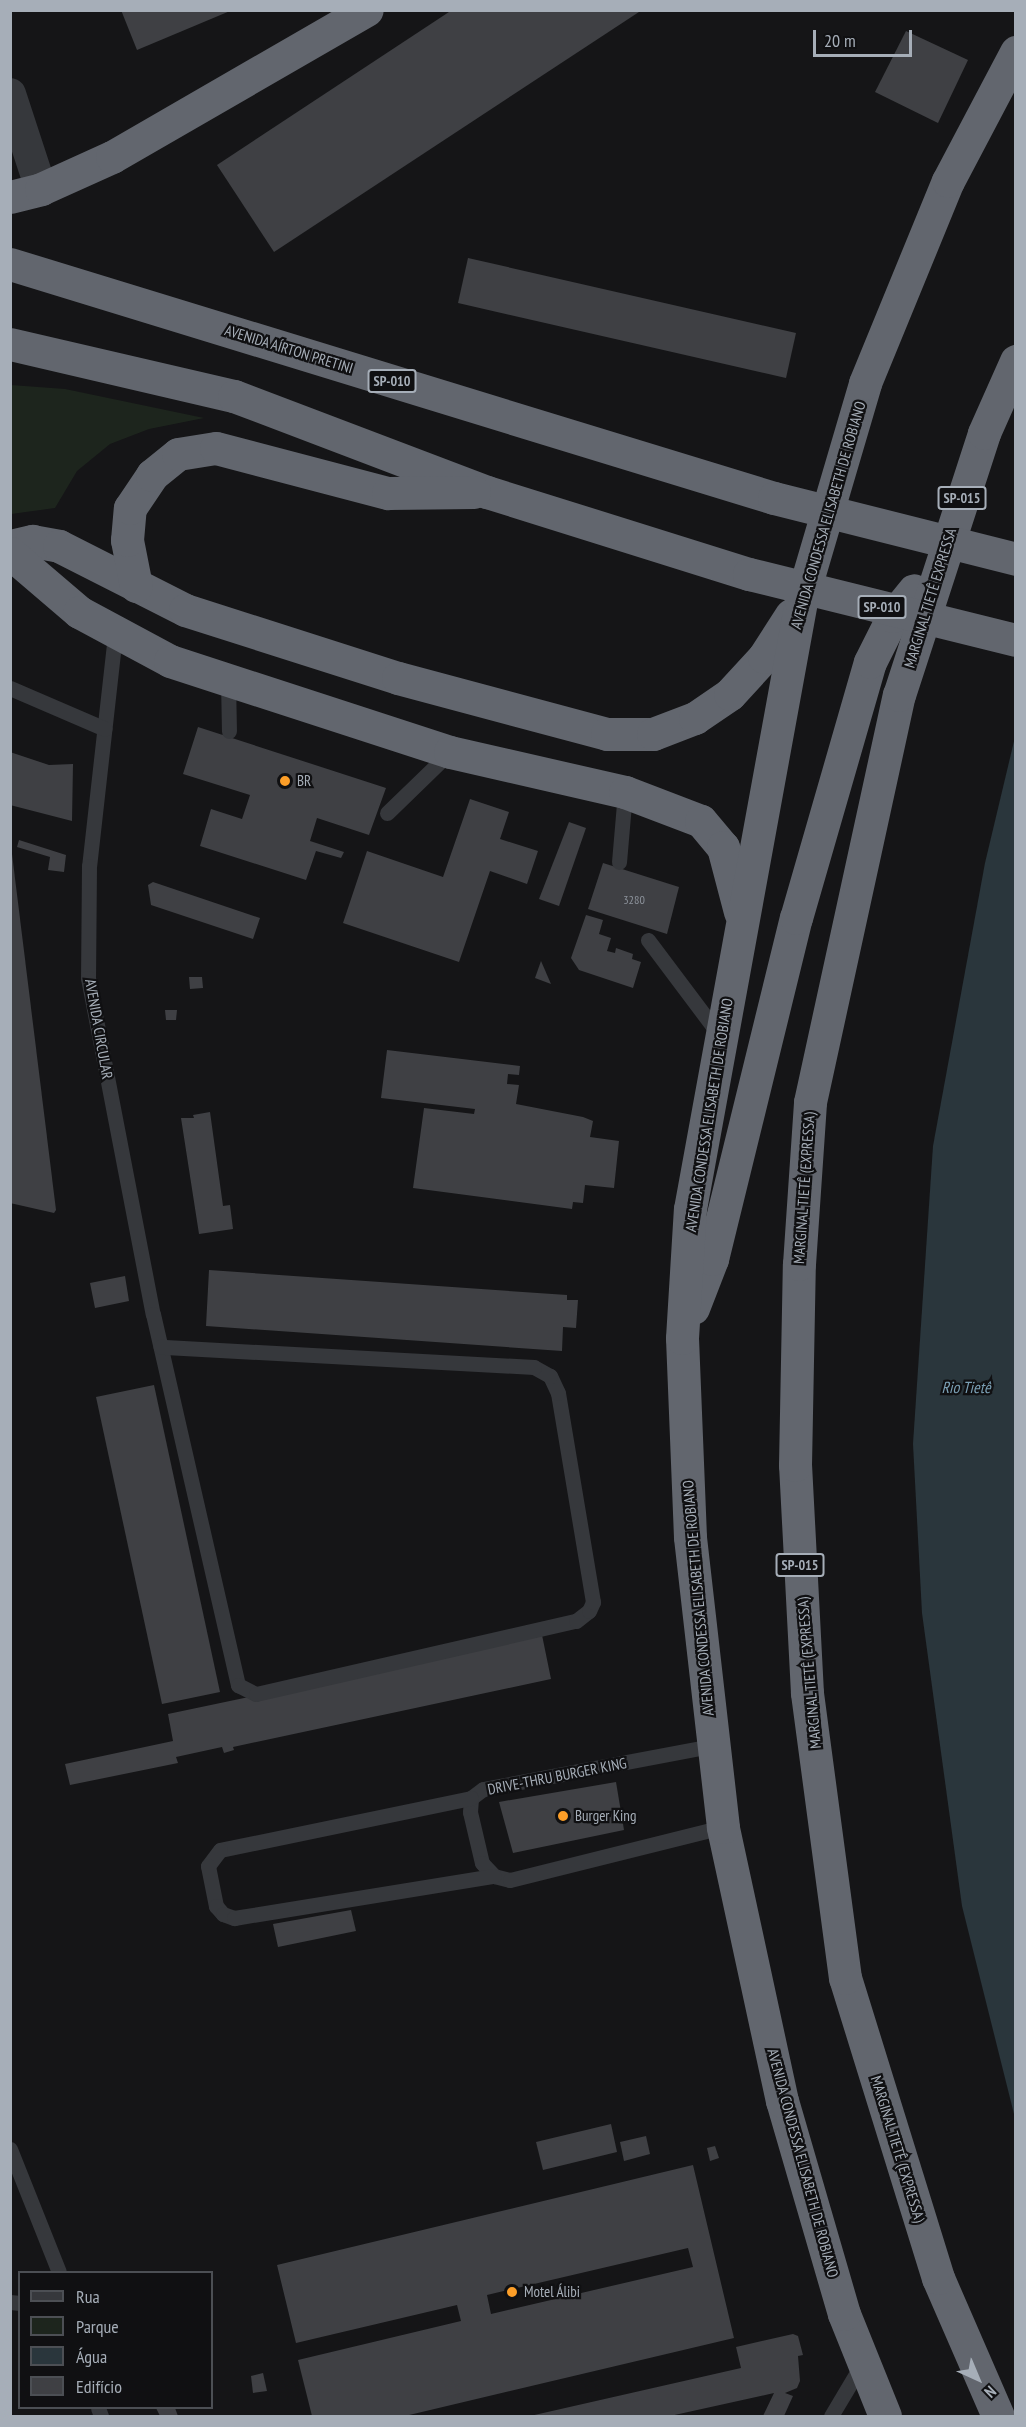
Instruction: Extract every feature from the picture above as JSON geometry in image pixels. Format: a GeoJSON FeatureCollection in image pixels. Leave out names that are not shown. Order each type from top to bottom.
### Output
{"type":"FeatureCollection","features":[{"type":"Feature","properties":{"kind":"highway"},"geometry":{"type":"LineString","coordinates":[[26,193],[112,157],[367,10]]}},
{"type":"Feature","properties":{"kind":"highway","name":"AVENIDA CONDESSA ELISABETH DE ROBIANO"},"geometry":{"type":"LineString","coordinates":[[885,2416],[862,2364],[782,2101],[723,1827],[711,1746],[690,1537],[682,1338],[690,1209],[801,601],[865,383],[948,181],[1016,52]]}},
{"type":"Feature","properties":{"kind":"highway","name":"AVENIDA AÍRTON PRETINI"},"geometry":{"type":"LineString","coordinates":[[10,264],[774,498],[1016,560]]}},
{"type":"Feature","properties":{"kind":"highway","name":"SP-010"},"geometry":{"type":"LineString","coordinates":[[10,344],[234,396],[487,492],[749,574],[1016,640]]}},
{"type":"Feature","properties":{"kind":"highway","name":"MARGINAL TIETÊ EXPRESSA"},"geometry":{"type":"LineString","coordinates":[[899,695],[940,562],[984,433],[1016,361]]}},
{"type":"Feature","properties":{"kind":"highway"},"geometry":{"type":"LineString","coordinates":[[136,586],[127,540],[130,508],[152,475],[178,454],[216,448],[388,493],[487,492]]}},
{"type":"Feature","properties":{"kind":"highway"},"geometry":{"type":"LineString","coordinates":[[10,546],[32,541],[59,546],[184,610],[310,652],[607,734],[653,734],[695,718],[721,700],[764,657],[801,601]]}},
{"type":"Feature","properties":{"kind":"highway"},"geometry":{"type":"LineString","coordinates":[[10,553],[79,612],[115,634],[170,661],[450,752],[625,792],[701,821],[723,847],[742,920]]}},
{"type":"Feature","properties":{"kind":"highway"},"geometry":{"type":"LineString","coordinates":[[682,1338],[712,1259],[796,918],[870,662],[893,616],[940,562]]}},
{"type":"Feature","properties":{"kind":"highway","name":"MARGINAL TIETÊ (EXPRESSA)"},"geometry":{"type":"LineString","coordinates":[[899,695],[810,1102],[799,1264],[795,1465],[807,1693],[845,1978],[938,2278],[998,2416]]}},
{"type":"Feature","properties":{"kind":"street"},"geometry":{"type":"LineString","coordinates":[[10,94],[26,193]]}},
{"type":"Feature","properties":{"kind":"lane","name":"AVENIDA CIRCULAR"},"geometry":{"type":"LineString","coordinates":[[115,634],[89,866],[88,978],[153,1314],[238,1685],[256,1694],[565,1624],[589,1611],[593,1602],[588,1567],[558,1393],[550,1376],[534,1367],[161,1347]]}},
{"type":"Feature","properties":{"kind":"lane"},"geometry":{"type":"LineString","coordinates":[[228,680],[230,731]]}},
{"type":"Feature","properties":{"kind":"lane"},"geometry":{"type":"LineString","coordinates":[[10,688],[105,729]]}},
{"type":"Feature","properties":{"kind":"lane"},"geometry":{"type":"LineString","coordinates":[[387,813],[450,752]]}},
{"type":"Feature","properties":{"kind":"lane"},"geometry":{"type":"LineString","coordinates":[[619,862],[625,792]]}},
{"type":"Feature","properties":{"kind":"lane"},"geometry":{"type":"LineString","coordinates":[[648,940],[721,1038]]}},
{"type":"Feature","properties":{"kind":"lane","name":"DRIVE-THRU BURGER KING"},"geometry":{"type":"LineString","coordinates":[[494,1875],[482,1863],[470,1812],[471,1798],[483,1789],[711,1746]]}},
{"type":"Feature","properties":{"kind":"lane"},"geometry":{"type":"LineString","coordinates":[[471,1798],[220,1850],[208,1866],[216,1906],[223,1914],[234,1918],[494,1875],[510,1880],[723,1827]]}},
{"type":"Feature","properties":{"kind":"lane"},"geometry":{"type":"LineString","coordinates":[[10,2149],[59,2271]]}},
{"type":"Feature","properties":{"kind":"lane"},"geometry":{"type":"LineString","coordinates":[[831,2416],[862,2364]]}},
{"type":"Feature","properties":{"kind":"green space"},"geometry":{"type":"Polygon","coordinates":[[[11,385],[65,389],[204,418],[149,429],[110,444],[77,471],[55,508],[11,514],[11,385]]]}},
{"type":"Feature","properties":{"kind":"water","name":"Rio Tietê"},"geometry":{"type":"Polygon","coordinates":[[[1015,737],[1016,2118],[962,1906],[922,1613],[913,1444],[933,1146],[985,863],[1015,737]]]}},
{"type":"Feature","properties":{"kind":"building"},"geometry":{"type":"Polygon","coordinates":[[[121,10],[230,10],[230,11],[137,50],[121,10]]]}},
{"type":"Feature","properties":{"kind":"building"},"geometry":{"type":"Polygon","coordinates":[[[452,10],[642,10],[274,252],[217,165],[452,10]]]}},
{"type":"Feature","properties":{"kind":"building"},"geometry":{"type":"Polygon","coordinates":[[[906,31],[968,60],[938,123],[875,92],[906,31]]]}},
{"type":"Feature","properties":{"kind":"building"},"geometry":{"type":"Polygon","coordinates":[[[468,258],[796,333],[786,378],[458,303],[468,258]]]}},
{"type":"Feature","properties":{"kind":"building","name":"BR"},"geometry":{"type":"Polygon","coordinates":[[[198,727],[386,788],[369,835],[317,818],[310,841],[344,852],[341,858],[316,851],[306,880],[200,846],[211,809],[242,819],[250,795],[183,774],[198,727]]]}},
{"type":"Feature","properties":{"kind":"building"},"geometry":{"type":"Polygon","coordinates":[[[10,752],[49,765],[73,764],[72,821],[10,805],[10,752]]]}},
{"type":"Feature","properties":{"kind":"building"},"geometry":{"type":"Polygon","coordinates":[[[470,799],[509,812],[500,839],[538,851],[527,884],[490,871],[459,962],[343,923],[367,851],[443,877],[470,799]]]}},
{"type":"Feature","properties":{"kind":"building"},"geometry":{"type":"Polygon","coordinates":[[[569,822],[586,828],[559,906],[539,899],[569,822]]]}},
{"type":"Feature","properties":{"kind":"building"},"geometry":{"type":"Polygon","coordinates":[[[19,840],[66,855],[64,872],[48,870],[50,857],[17,847],[19,840]]]}},
{"type":"Feature","properties":{"kind":"building"},"geometry":{"type":"Polygon","coordinates":[[[12,854],[56,1210],[54,1213],[10,1203],[12,854]]]}},
{"type":"Feature","properties":{"kind":"building"},"geometry":{"type":"Polygon","coordinates":[[[603,863],[679,887],[667,934],[588,909],[603,863]]]}},
{"type":"Feature","properties":{"kind":"building"},"geometry":{"type":"Polygon","coordinates":[[[153,882],[260,918],[253,939],[151,905],[148,885],[153,882]]]}},
{"type":"Feature","properties":{"kind":"building"},"geometry":{"type":"Polygon","coordinates":[[[586,915],[603,920],[599,934],[611,938],[607,951],[615,953],[616,948],[633,954],[632,959],[641,962],[633,988],[579,970],[571,958],[586,915]]]}},
{"type":"Feature","properties":{"kind":"building"},"geometry":{"type":"Polygon","coordinates":[[[541,961],[551,984],[535,978],[541,961]]]}},
{"type":"Feature","properties":{"kind":"building"},"geometry":{"type":"Polygon","coordinates":[[[189,977],[202,977],[203,988],[190,989],[189,977]]]}},
{"type":"Feature","properties":{"kind":"building"},"geometry":{"type":"Polygon","coordinates":[[[165,1010],[177,1010],[176,1020],[166,1020],[165,1010]]]}},
{"type":"Feature","properties":{"kind":"building"},"geometry":{"type":"Polygon","coordinates":[[[387,1050],[520,1066],[519,1075],[508,1074],[507,1084],[519,1085],[516,1104],[583,1117],[593,1121],[590,1137],[619,1141],[614,1188],[585,1185],[583,1203],[573,1202],[572,1209],[413,1188],[424,1108],[474,1114],[475,1109],[381,1098],[387,1050]]]}},
{"type":"Feature","properties":{"kind":"building"},"geometry":{"type":"Polygon","coordinates":[[[210,1112],[223,1206],[230,1205],[233,1229],[199,1234],[181,1118],[194,1118],[193,1115],[210,1112]]]}},
{"type":"Feature","properties":{"kind":"building"},"geometry":{"type":"Polygon","coordinates":[[[209,1270],[567,1295],[567,1300],[578,1300],[576,1328],[563,1327],[562,1351],[206,1326],[209,1270]]]}},
{"type":"Feature","properties":{"kind":"building"},"geometry":{"type":"Polygon","coordinates":[[[125,1276],[129,1301],[95,1308],[90,1283],[125,1276]]]}},
{"type":"Feature","properties":{"kind":"building"},"geometry":{"type":"Polygon","coordinates":[[[154,1385],[220,1692],[162,1704],[96,1397],[154,1385]]]}},
{"type":"Feature","properties":{"kind":"building"},"geometry":{"type":"Polygon","coordinates":[[[542,1635],[551,1679],[233,1747],[234,1750],[224,1753],[222,1747],[176,1757],[178,1763],[70,1785],[65,1764],[173,1741],[168,1714],[542,1635]]]}},
{"type":"Feature","properties":{"kind":"building","name":"Burger King"},"geometry":{"type":"Polygon","coordinates":[[[616,1782],[624,1830],[513,1853],[499,1802],[616,1782]]]}},
{"type":"Feature","properties":{"kind":"building"},"geometry":{"type":"Polygon","coordinates":[[[351,1910],[356,1931],[278,1947],[273,1924],[351,1910]]]}},
{"type":"Feature","properties":{"kind":"building"},"geometry":{"type":"Polygon","coordinates":[[[611,2124],[617,2152],[543,2170],[536,2142],[611,2124]]]}},
{"type":"Feature","properties":{"kind":"building"},"geometry":{"type":"Polygon","coordinates":[[[646,2136],[650,2154],[624,2161],[620,2142],[646,2136]]]}},
{"type":"Feature","properties":{"kind":"building"},"geometry":{"type":"Polygon","coordinates":[[[715,2146],[719,2158],[710,2161],[707,2148],[715,2146]]]}},
{"type":"Feature","properties":{"kind":"building"},"geometry":{"type":"Polygon","coordinates":[[[693,2165],[734,2338],[405,2416],[312,2416],[298,2360],[461,2321],[457,2305],[296,2343],[277,2265],[693,2165]],[[688,2248],[487,2295],[491,2314],[693,2267],[688,2248]]]}},
{"type":"Feature","properties":{"kind":"building"},"geometry":{"type":"Polygon","coordinates":[[[793,2334],[798,2336],[803,2355],[798,2356],[800,2381],[797,2388],[785,2393],[793,2396],[784,2416],[763,2416],[774,2393],[670,2416],[530,2416],[741,2368],[736,2347],[793,2334]]]}},
{"type":"Feature","properties":{"kind":"building"},"geometry":{"type":"Polygon","coordinates":[[[263,2373],[267,2391],[253,2393],[251,2376],[263,2373]]]}},
{"type":"Feature","properties":{"kind":"building"},"geometry":{"type":"Polygon","coordinates":[[[156,2409],[175,2409],[178,2416],[160,2416],[156,2409]]]}},
{"type":"Feature","properties":{"kind":"place","name":"BR"},"geometry":{"type":"Point","coordinates":[285,781]}},
{"type":"Feature","properties":{"kind":"place","name":"Burger King"},"geometry":{"type":"Point","coordinates":[563,1816]}},
{"type":"Feature","properties":{"kind":"place","name":"Motel Álibi"},"geometry":{"type":"Point","coordinates":[512,2292]}}]}
